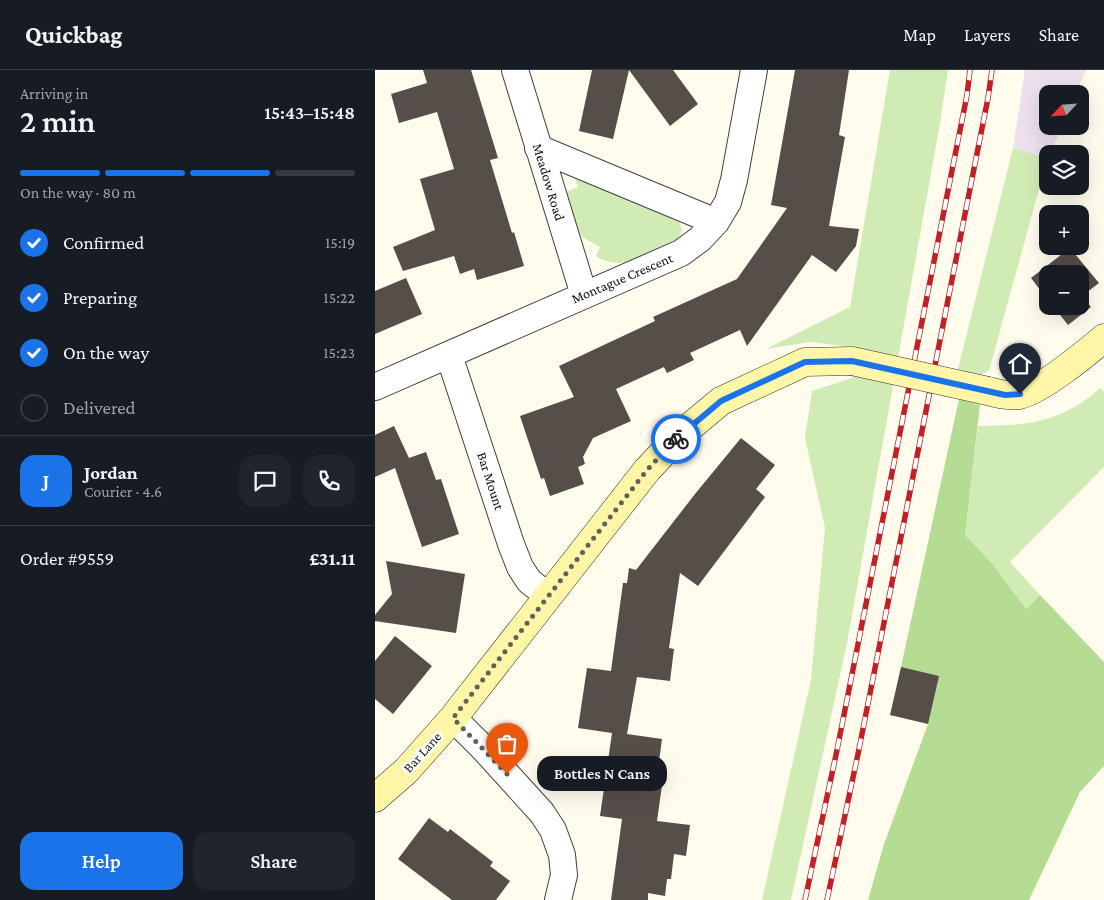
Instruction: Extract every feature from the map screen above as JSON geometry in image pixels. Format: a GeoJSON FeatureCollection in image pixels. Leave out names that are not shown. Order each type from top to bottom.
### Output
{"type":"FeatureCollection","features":[{"type":"Feature","properties":{"kind":"street","name":"Meadow Road"},"geometry":{"type":"LineString","coordinates":[[515,70],[584,294]]}},
{"type":"Feature","properties":{"kind":"street","name":"Montague Crescent"},"geometry":{"type":"LineString","coordinates":[[375,387],[681,253],[700,239],[716,222],[728,202],[734,180],[754,70]]}},
{"type":"Feature","properties":{"kind":"street"},"geometry":{"type":"LineString","coordinates":[[538,148],[716,222]]}},
{"type":"Feature","properties":{"kind":"street","name":"Bar Lane"},"geometry":{"type":"LineString","coordinates":[[375,798],[406,772],[453,718],[647,470],[679,436],[721,401],[805,362],[852,361],[988,392],[1005,395],[1020,394],[1035,389],[1078,360],[1104,338]]}},
{"type":"Feature","properties":{"kind":"street","name":"Bar Mount"},"geometry":{"type":"LineString","coordinates":[[449,355],[517,559],[529,581],[548,596]]}},
{"type":"Feature","properties":{"kind":"street"},"geometry":{"type":"LineString","coordinates":[[453,718],[542,813],[553,830],[562,855],[565,875],[558,900]]}},
{"type":"Feature","properties":{"kind":"shaded area"},"geometry":{"type":"Polygon","coordinates":[[[1025,70],[1086,70],[1080,85],[1039,85],[1039,135],[1058,135],[1054,145],[1039,145],[1039,156],[1013,148],[1025,70]]]}},
{"type":"Feature","properties":{"kind":"green space"},"geometry":{"type":"Polygon","coordinates":[[[890,70],[948,70],[847,643],[791,900],[762,900],[811,680],[825,528],[805,438],[812,391],[852,378],[860,348],[810,342],[766,349],[850,307],[890,70]]]}},
{"type":"Feature","properties":{"kind":"green space"},"geometry":{"type":"Polygon","coordinates":[[[1013,148],[1039,156],[1039,189],[989,371],[979,375],[958,369],[1013,148]]]}},
{"type":"Feature","properties":{"kind":"green space"},"geometry":{"type":"Polygon","coordinates":[[[575,178],[586,181],[679,222],[681,233],[663,248],[633,261],[615,263],[596,256],[600,247],[584,238],[575,230],[564,193],[578,187],[575,178]]]}},
{"type":"Feature","properties":{"kind":"green space"},"geometry":{"type":"Polygon","coordinates":[[[1100,388],[1104,392],[1104,467],[1010,562],[1040,595],[1026,609],[991,562],[965,535],[978,426],[1013,425],[1043,420],[1072,408],[1100,388]]]}},
{"type":"Feature","properties":{"kind":"green space"},"geometry":{"type":"Polygon","coordinates":[[[959,399],[980,405],[965,535],[991,562],[1026,609],[1040,595],[1104,662],[1104,766],[1080,792],[1029,900],[868,900],[884,844],[928,724],[901,667],[959,399]]]}},
{"type":"Feature","properties":{"kind":"building"},"geometry":{"type":"Polygon","coordinates":[[[423,70],[471,70],[498,158],[490,160],[524,266],[477,280],[474,269],[460,274],[454,256],[403,271],[393,247],[435,230],[420,179],[454,169],[437,112],[399,123],[391,94],[427,83],[423,70]]]}},
{"type":"Feature","properties":{"kind":"building"},"geometry":{"type":"Polygon","coordinates":[[[592,70],[629,70],[613,139],[579,131],[592,70]]]}},
{"type":"Feature","properties":{"kind":"building"},"geometry":{"type":"Polygon","coordinates":[[[629,70],[673,70],[698,104],[670,126],[629,70]]]}},
{"type":"Feature","properties":{"kind":"building"},"geometry":{"type":"Polygon","coordinates":[[[795,70],[849,70],[839,135],[845,137],[829,226],[859,229],[856,246],[836,272],[812,255],[747,346],[740,330],[690,353],[694,360],[667,373],[664,367],[616,389],[631,421],[593,438],[583,457],[585,464],[578,467],[584,484],[550,496],[544,478],[541,479],[520,416],[574,397],[559,366],[655,321],[653,317],[737,279],[787,208],[771,205],[795,70]]]}},
{"type":"Feature","properties":{"kind":"building"},"geometry":{"type":"Polygon","coordinates":[[[1061,255],[1076,255],[1084,265],[1048,265],[1061,255]]]}},
{"type":"Feature","properties":{"kind":"building"},"geometry":{"type":"Polygon","coordinates":[[[1089,271],[1099,283],[1089,291],[1089,271]]]}},
{"type":"Feature","properties":{"kind":"building"},"geometry":{"type":"Polygon","coordinates":[[[1039,272],[1039,288],[1031,278],[1039,272]]]}},
{"type":"Feature","properties":{"kind":"building"},"geometry":{"type":"Polygon","coordinates":[[[406,278],[422,314],[375,334],[375,291],[406,278]]]}},
{"type":"Feature","properties":{"kind":"building"},"geometry":{"type":"Polygon","coordinates":[[[1060,315],[1081,315],[1068,325],[1060,315]]]}},
{"type":"Feature","properties":{"kind":"building"},"geometry":{"type":"Polygon","coordinates":[[[394,426],[409,458],[426,452],[436,480],[441,479],[459,534],[422,547],[395,468],[375,477],[375,435],[394,426]]]}},
{"type":"Feature","properties":{"kind":"building"},"geometry":{"type":"Polygon","coordinates":[[[741,438],[775,465],[756,489],[765,497],[698,586],[680,573],[669,648],[674,649],[670,681],[637,677],[627,734],[662,739],[657,777],[663,778],[657,821],[690,825],[686,856],[674,854],[671,879],[667,879],[665,896],[648,893],[648,900],[611,900],[622,819],[600,816],[612,733],[578,728],[587,668],[611,671],[623,583],[627,583],[629,568],[636,570],[741,438]]]}},
{"type":"Feature","properties":{"kind":"building"},"geometry":{"type":"Polygon","coordinates":[[[386,561],[465,574],[456,633],[375,621],[375,615],[392,594],[386,561]]]}},
{"type":"Feature","properties":{"kind":"building"},"geometry":{"type":"Polygon","coordinates":[[[395,636],[432,666],[393,714],[375,699],[375,661],[395,636]]]}},
{"type":"Feature","properties":{"kind":"building"},"geometry":{"type":"Polygon","coordinates":[[[901,667],[939,676],[928,724],[890,715],[901,667]]]}},
{"type":"Feature","properties":{"kind":"building"},"geometry":{"type":"Polygon","coordinates":[[[429,818],[448,832],[450,829],[493,862],[490,866],[510,881],[496,900],[452,900],[398,859],[429,818]]]}},
{"type":"Feature","properties":{"kind":"railway"},"geometry":{"type":"LineString","coordinates":[[805,900],[837,750],[967,95],[970,70]]}},
{"type":"Feature","properties":{"kind":"railway"},"geometry":{"type":"LineString","coordinates":[[827,900],[858,754],[992,70]]}},
{"type":"Feature","properties":{"kind":"way so far"},"geometry":{"type":"LineString","coordinates":[[507,774],[453,718],[647,470],[676,439]]}},
{"type":"Feature","properties":{"kind":"place","name":"Bottles N Cans"},"geometry":{"type":"Point","coordinates":[507,774]}},
{"type":"Feature","properties":{"kind":"route"},"geometry":{"type":"LineString","coordinates":[[676,439],[721,401],[805,362],[852,361],[1005,395],[1020,394]]}}]}
